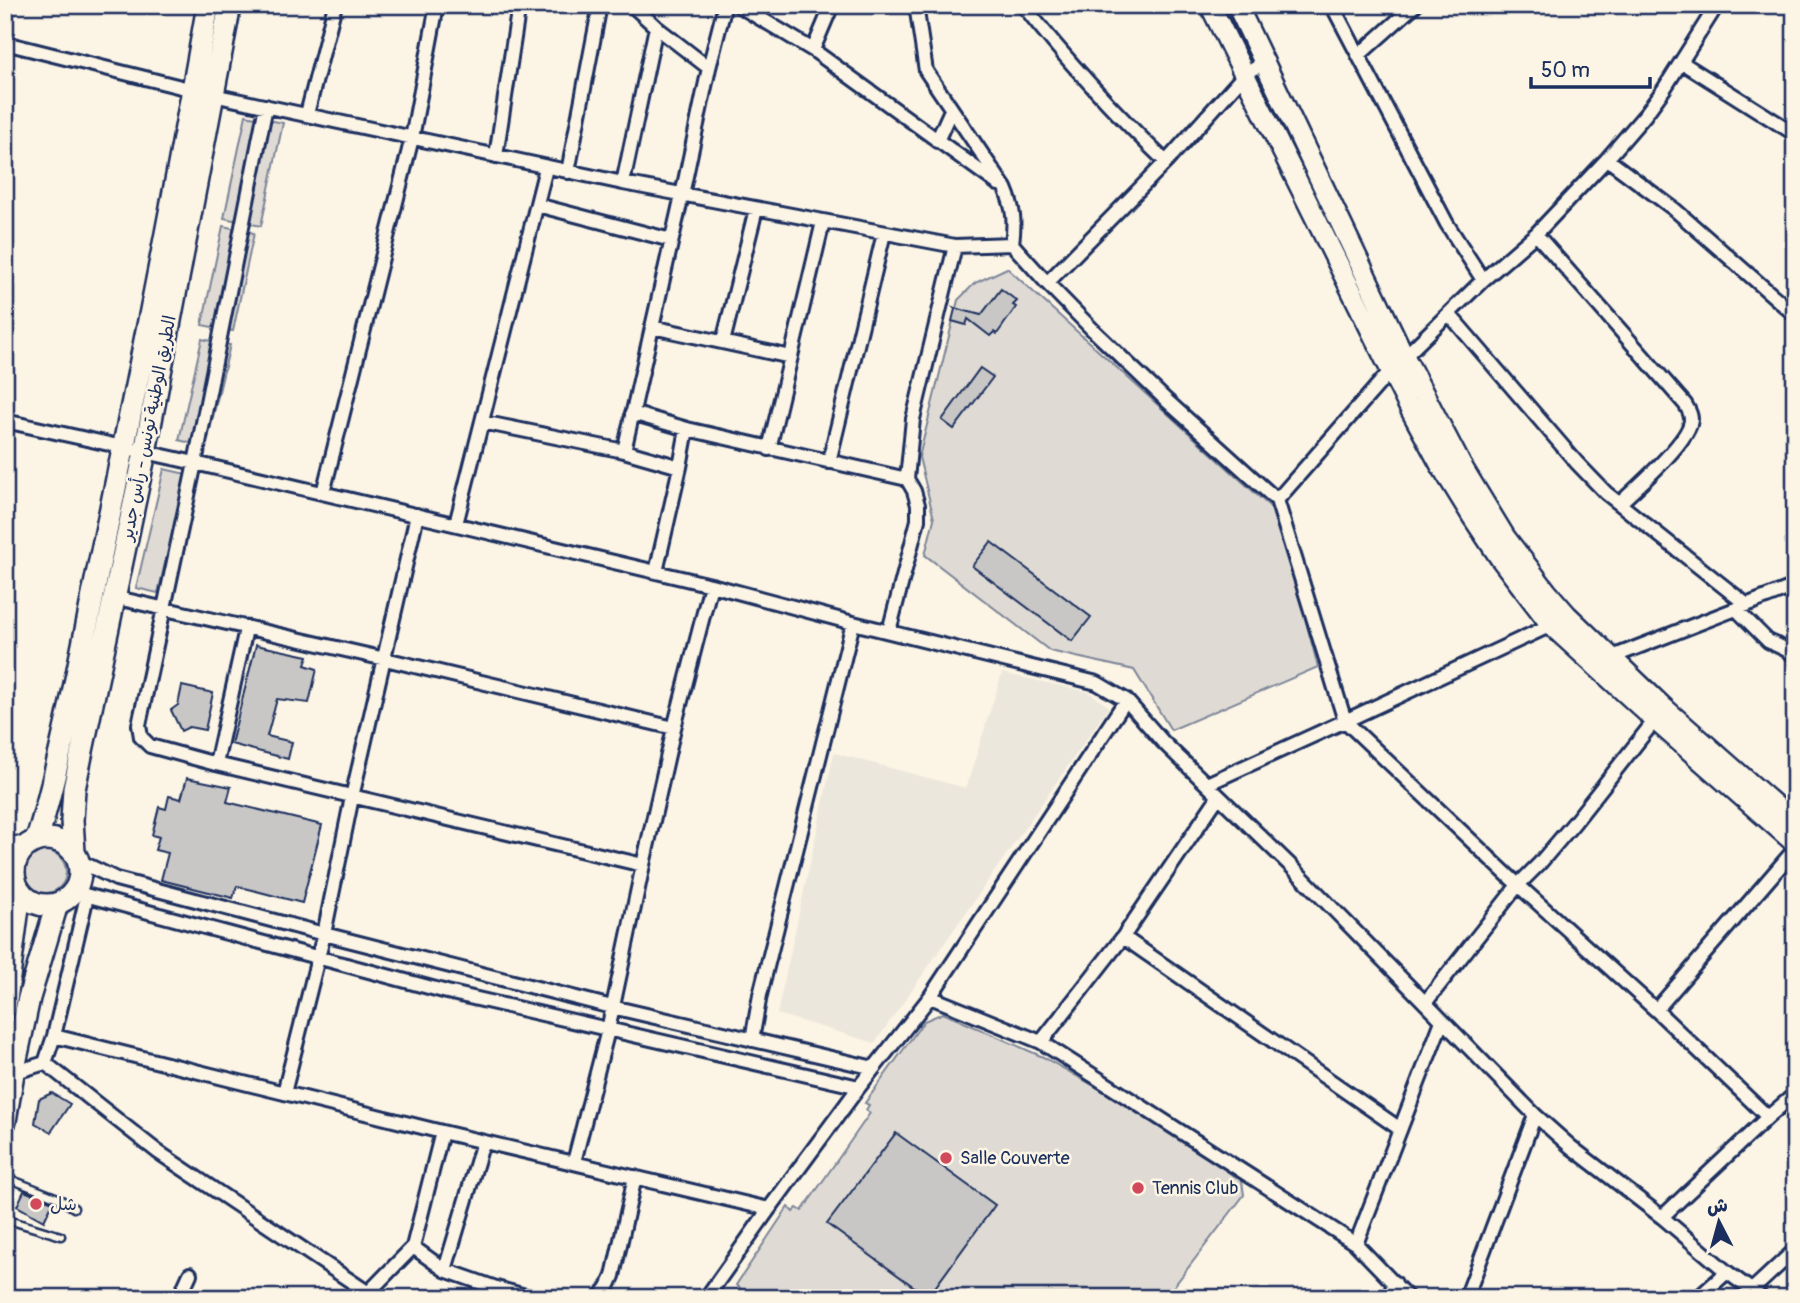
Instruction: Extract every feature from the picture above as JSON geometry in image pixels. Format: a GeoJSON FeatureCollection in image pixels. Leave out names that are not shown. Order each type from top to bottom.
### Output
{"type":"FeatureCollection","features":[{"type":"Feature","properties":{"kind":"main road","name":"الطريق الوطنية تونس - رأس جدير"},"geometry":{"type":"LineString","coordinates":[[203,92],[208,5]]}},
{"type":"Feature","properties":{"kind":"main road","name":"الطريق الوطنية تونس - رأس جدير"},"geometry":{"type":"LineString","coordinates":[[22,844],[55,774],[134,449],[203,92],[230,5]]}},
{"type":"Feature","properties":{"kind":"main road","name":"الطريق الوطنية تونس - رأس جدير"},"geometry":{"type":"LineString","coordinates":[[77,857],[72,820],[74,789],[113,597],[134,449]]}},
{"type":"Feature","properties":{"kind":"main road"},"geometry":{"type":"LineString","coordinates":[[5,1008],[15,864],[22,844],[48,838],[58,840],[67,845],[77,857],[81,872],[79,883],[29,998],[5,1121]]}},
{"type":"Feature","properties":{"kind":"main road"},"geometry":{"type":"LineString","coordinates":[[14,884],[28,899],[37,903],[47,905],[73,897]]}},
{"type":"Feature","properties":{"kind":"street"},"geometry":{"type":"LineString","coordinates":[[307,114],[335,5]]}},
{"type":"Feature","properties":{"kind":"street"},"geometry":{"type":"LineString","coordinates":[[323,493],[412,138],[437,5]]}},
{"type":"Feature","properties":{"kind":"street"},"geometry":{"type":"LineString","coordinates":[[496,156],[519,5]]}},
{"type":"Feature","properties":{"kind":"street"},"geometry":{"type":"LineString","coordinates":[[569,172],[600,5]]}},
{"type":"Feature","properties":{"kind":"street"},"geometry":{"type":"LineString","coordinates":[[632,5],[709,68]]}},
{"type":"Feature","properties":{"kind":"street"},"geometry":{"type":"LineString","coordinates":[[624,451],[725,5]]}},
{"type":"Feature","properties":{"kind":"street"},"geometry":{"type":"LineString","coordinates":[[738,5],[813,50],[1004,188]]}},
{"type":"Feature","properties":{"kind":"street"},"geometry":{"type":"LineString","coordinates":[[813,50],[832,5]]}},
{"type":"Feature","properties":{"kind":"street"},"geometry":{"type":"LineString","coordinates":[[916,5],[926,71],[1012,204],[1015,224],[1012,244]]}},
{"type":"Feature","properties":{"kind":"street"},"geometry":{"type":"LineString","coordinates":[[1023,5],[1054,44],[1131,129],[1166,162]]}},
{"type":"Feature","properties":{"kind":"street"},"geometry":{"type":"LineString","coordinates":[[1210,5],[1336,261],[1505,537],[1602,661],[1655,720],[1788,819]]}},
{"type":"Feature","properties":{"kind":"street"},"geometry":{"type":"LineString","coordinates":[[1237,5],[1265,62],[1398,363],[1407,403],[1472,516],[1550,625],[1664,708],[1788,819],[1795,843]]}},
{"type":"Feature","properties":{"kind":"street"},"geometry":{"type":"LineString","coordinates":[[1332,5],[1447,224],[1483,279]]}},
{"type":"Feature","properties":{"kind":"street"},"geometry":{"type":"LineString","coordinates":[[1359,55],[1415,5]]}},
{"type":"Feature","properties":{"kind":"street"},"geometry":{"type":"LineString","coordinates":[[1277,500],[1398,363],[1483,279],[1536,234],[1607,159],[1645,115],[1717,5]]}},
{"type":"Feature","properties":{"kind":"street"},"geometry":{"type":"LineString","coordinates":[[623,183],[656,27]]}},
{"type":"Feature","properties":{"kind":"street"},"geometry":{"type":"LineString","coordinates":[[5,43],[203,92],[546,168],[955,246],[1012,244]]}},
{"type":"Feature","properties":{"kind":"street"},"geometry":{"type":"LineString","coordinates":[[1047,283],[1166,162],[1244,75],[1265,62]]}},
{"type":"Feature","properties":{"kind":"street"},"geometry":{"type":"LineString","coordinates":[[1681,62],[1795,134]]}},
{"type":"Feature","properties":{"kind":"street"},"geometry":{"type":"LineString","coordinates":[[265,106],[195,463],[139,725],[141,737],[150,746],[216,764],[643,865]]}},
{"type":"Feature","properties":{"kind":"street"},"geometry":{"type":"LineString","coordinates":[[937,142],[950,110]]}},
{"type":"Feature","properties":{"kind":"street"},"geometry":{"type":"LineString","coordinates":[[1607,159],[1674,209],[1795,315]]}},
{"type":"Feature","properties":{"kind":"street"},"geometry":{"type":"LineString","coordinates":[[456,524],[546,168]]}},
{"type":"Feature","properties":{"kind":"street"},"geometry":{"type":"LineString","coordinates":[[537,205],[671,240]]}},
{"type":"Feature","properties":{"kind":"street"},"geometry":{"type":"LineString","coordinates":[[723,342],[756,209]]}},
{"type":"Feature","properties":{"kind":"street"},"geometry":{"type":"LineString","coordinates":[[769,449],[823,222]]}},
{"type":"Feature","properties":{"kind":"street"},"geometry":{"type":"LineString","coordinates":[[829,462],[884,233]]}},
{"type":"Feature","properties":{"kind":"street"},"geometry":{"type":"LineString","coordinates":[[1536,234],[1690,412],[1690,427],[1676,448],[1620,503]]}},
{"type":"Feature","properties":{"kind":"street"},"geometry":{"type":"LineString","coordinates":[[1012,244],[1094,331],[1277,500],[1345,721],[1768,1117]]}},
{"type":"Feature","properties":{"kind":"street"},"geometry":{"type":"LineString","coordinates":[[889,631],[918,520],[916,498],[907,479],[913,419],[955,246]]}},
{"type":"Feature","properties":{"kind":"street"},"geometry":{"type":"LineString","coordinates":[[1449,314],[1606,493],[1742,607],[1768,641],[1795,656]]}},
{"type":"Feature","properties":{"kind":"street"},"geometry":{"type":"LineString","coordinates":[[652,327],[791,357]]}},
{"type":"Feature","properties":{"kind":"street"},"geometry":{"type":"LineString","coordinates":[[632,413],[769,449],[907,479]]}},
{"type":"Feature","properties":{"kind":"street"},"geometry":{"type":"LineString","coordinates":[[5,421],[711,585],[1097,683],[1126,700],[1163,742],[1293,868],[1535,1115],[1571,1147],[1757,1294],[1795,1250]]}},
{"type":"Feature","properties":{"kind":"street"},"geometry":{"type":"LineString","coordinates":[[482,422],[624,451],[680,467]]}},
{"type":"Feature","properties":{"kind":"street"},"geometry":{"type":"LineString","coordinates":[[656,572],[687,429]]}},
{"type":"Feature","properties":{"kind":"street"},"geometry":{"type":"LineString","coordinates":[[284,1093],[324,934],[352,797],[417,515]]}},
{"type":"Feature","properties":{"kind":"street"},"geometry":{"type":"LineString","coordinates":[[574,1162],[608,1030],[674,728],[711,585]]}},
{"type":"Feature","properties":{"kind":"street"},"geometry":{"type":"LineString","coordinates":[[1602,661],[1795,586]]}},
{"type":"Feature","properties":{"kind":"street"},"geometry":{"type":"LineString","coordinates":[[113,597],[674,728]]}},
{"type":"Feature","properties":{"kind":"street"},"geometry":{"type":"LineString","coordinates":[[752,1040],[760,995],[853,623]]}},
{"type":"Feature","properties":{"kind":"street"},"geometry":{"type":"LineString","coordinates":[[1207,784],[1550,625]]}},
{"type":"Feature","properties":{"kind":"street"},"geometry":{"type":"LineString","coordinates":[[216,764],[246,629]]}},
{"type":"Feature","properties":{"kind":"street"},"geometry":{"type":"LineString","coordinates":[[706,1298],[859,1087],[930,998],[1126,700]]}},
{"type":"Feature","properties":{"kind":"street"},"geometry":{"type":"LineString","coordinates":[[1425,1003],[1518,885],[1541,863],[1655,720]]}},
{"type":"Feature","properties":{"kind":"street"},"geometry":{"type":"LineString","coordinates":[[1041,1042],[1123,937],[1218,797]]}},
{"type":"Feature","properties":{"kind":"street"},"geometry":{"type":"LineString","coordinates":[[1656,1010],[1795,849]]}},
{"type":"Feature","properties":{"kind":"street"},"geometry":{"type":"LineString","coordinates":[[77,857],[116,878],[324,934],[612,1007],[874,1068]]}},
{"type":"Feature","properties":{"kind":"street"},"geometry":{"type":"LineString","coordinates":[[45,1063],[54,1036],[73,897],[447,992],[859,1087]]}},
{"type":"Feature","properties":{"kind":"street"},"geometry":{"type":"LineString","coordinates":[[1123,937],[1400,1129]]}},
{"type":"Feature","properties":{"kind":"street"},"geometry":{"type":"LineString","coordinates":[[930,998],[1041,1042],[1356,1244],[1408,1298]]}},
{"type":"Feature","properties":{"kind":"street"},"geometry":{"type":"LineString","coordinates":[[1356,1244],[1442,1021]]}},
{"type":"Feature","properties":{"kind":"street"},"geometry":{"type":"LineString","coordinates":[[54,1036],[483,1142],[769,1209]]}},
{"type":"Feature","properties":{"kind":"street"},"geometry":{"type":"LineString","coordinates":[[13,1073],[45,1063]]}},
{"type":"Feature","properties":{"kind":"street"},"geometry":{"type":"LineString","coordinates":[[45,1063],[158,1152],[373,1295],[413,1247],[442,1132]]}},
{"type":"Feature","properties":{"kind":"street"},"geometry":{"type":"LineString","coordinates":[[1662,1217],[1795,1094]]}},
{"type":"Feature","properties":{"kind":"street"},"geometry":{"type":"LineString","coordinates":[[1466,1298],[1535,1115]]}},
{"type":"Feature","properties":{"kind":"street"},"geometry":{"type":"LineString","coordinates":[[445,1269],[483,1142]]}},
{"type":"Feature","properties":{"kind":"street"},"geometry":{"type":"LineString","coordinates":[[600,1298],[613,1276],[635,1177]]}},
{"type":"Feature","properties":{"kind":"street"},"geometry":{"type":"LineString","coordinates":[[413,1247],[445,1269],[492,1293],[533,1298]]}},
{"type":"Feature","properties":{"kind":"street"},"geometry":{"type":"LineString","coordinates":[[1698,1298],[1727,1272]]}},
{"type":"Feature","properties":{"kind":"street"},"geometry":{"type":"LineString","coordinates":[[179,1298],[190,1273]]}},
{"type":"Feature","properties":{"kind":"street"},"geometry":{"type":"LineString","coordinates":[[1388,1298],[1395,1283]]}},
{"type":"Feature","properties":{"kind":"street"},"geometry":{"type":"LineString","coordinates":[[5,1295],[10,1298]]}},
{"type":"Feature","properties":{"kind":"lane"},"geometry":{"type":"LineString","coordinates":[[5,1177],[58,1198],[74,1208]]}},
{"type":"Feature","properties":{"kind":"lane"},"geometry":{"type":"LineString","coordinates":[[5,1219],[61,1236]]}},
{"type":"Feature","properties":{"kind":"shaded area"},"geometry":{"type":"Polygon","coordinates":[[[246,115],[283,123],[261,226],[224,218],[246,115]]]}},
{"type":"Feature","properties":{"kind":"shaded area"},"geometry":{"type":"Polygon","coordinates":[[[223,226],[254,233],[233,331],[202,325],[223,226]]]}},
{"type":"Feature","properties":{"kind":"shaded area"},"geometry":{"type":"Polygon","coordinates":[[[1007,268],[1277,513],[1318,667],[1171,730],[1134,670],[1050,651],[925,555],[934,519],[919,457],[958,300],[975,283],[1007,268]]]}},
{"type":"Feature","properties":{"kind":"shaded area"},"geometry":{"type":"Polygon","coordinates":[[[202,339],[230,345],[206,447],[179,440],[202,339]]]}},
{"type":"Feature","properties":{"kind":"shaded area"},"geometry":{"type":"Polygon","coordinates":[[[164,469],[186,474],[158,593],[136,588],[164,469]]]}},
{"type":"Feature","properties":{"kind":"shaded area"},"geometry":{"type":"Polygon","coordinates":[[[1002,673],[1089,692],[1109,707],[875,1043],[777,1014],[834,753],[966,788],[1002,673]]]}},
{"type":"Feature","properties":{"kind":"shaded area"},"geometry":{"type":"Polygon","coordinates":[[[45,851],[60,857],[66,872],[60,887],[45,893],[30,887],[24,872],[30,857],[45,851]]]}},
{"type":"Feature","properties":{"kind":"shaded area","name":"Salle Couverte"},"geometry":{"type":"Polygon","coordinates":[[[943,1013],[1043,1057],[1101,1090],[1242,1181],[1244,1195],[1165,1298],[763,1298],[750,1295],[736,1285],[788,1207],[793,1212],[797,1208],[802,1211],[870,1113],[866,1110],[869,1105],[865,1103],[924,1021],[943,1013]]]}},
{"type":"Feature","properties":{"kind":"building"},"geometry":{"type":"Polygon","coordinates":[[[1001,289],[1017,301],[1013,305],[1016,307],[997,334],[994,332],[990,336],[968,319],[966,325],[952,321],[954,308],[981,315],[1001,289]]]}},
{"type":"Feature","properties":{"kind":"building"},"geometry":{"type":"Polygon","coordinates":[[[980,368],[993,377],[954,429],[942,420],[980,368]]]}},
{"type":"Feature","properties":{"kind":"building"},"geometry":{"type":"Polygon","coordinates":[[[991,542],[1091,617],[1072,641],[972,566],[991,542]]]}},
{"type":"Feature","properties":{"kind":"building"},"geometry":{"type":"Polygon","coordinates":[[[256,645],[308,656],[305,665],[317,669],[309,703],[277,699],[267,736],[292,742],[288,759],[231,744],[256,645]]]}},
{"type":"Feature","properties":{"kind":"building"},"geometry":{"type":"Polygon","coordinates":[[[182,686],[213,693],[205,730],[189,727],[181,731],[171,710],[178,705],[182,686]]]}},
{"type":"Feature","properties":{"kind":"building"},"geometry":{"type":"Polygon","coordinates":[[[187,778],[231,787],[227,802],[322,825],[302,903],[237,886],[233,898],[161,880],[168,853],[155,850],[159,837],[152,835],[159,807],[166,809],[169,796],[181,799],[187,778]]]}},
{"type":"Feature","properties":{"kind":"building"},"geometry":{"type":"Polygon","coordinates":[[[52,1093],[70,1104],[51,1132],[35,1123],[39,1099],[52,1093]]]}},
{"type":"Feature","properties":{"kind":"building"},"geometry":{"type":"Polygon","coordinates":[[[896,1133],[995,1205],[928,1297],[827,1224],[896,1133]]]}},
{"type":"Feature","properties":{"kind":"building"},"geometry":{"type":"Polygon","coordinates":[[[24,1191],[53,1202],[44,1221],[17,1206],[24,1191]]]}},
{"type":"Feature","properties":{"kind":"place","name":"Salle Couverte"},"geometry":{"type":"Point","coordinates":[946,1158]}},
{"type":"Feature","properties":{"kind":"place","name":"Tennis Club"},"geometry":{"type":"Point","coordinates":[1138,1188]}},
{"type":"Feature","properties":{"kind":"place","name":"شل"},"geometry":{"type":"Point","coordinates":[36,1204]}}]}
